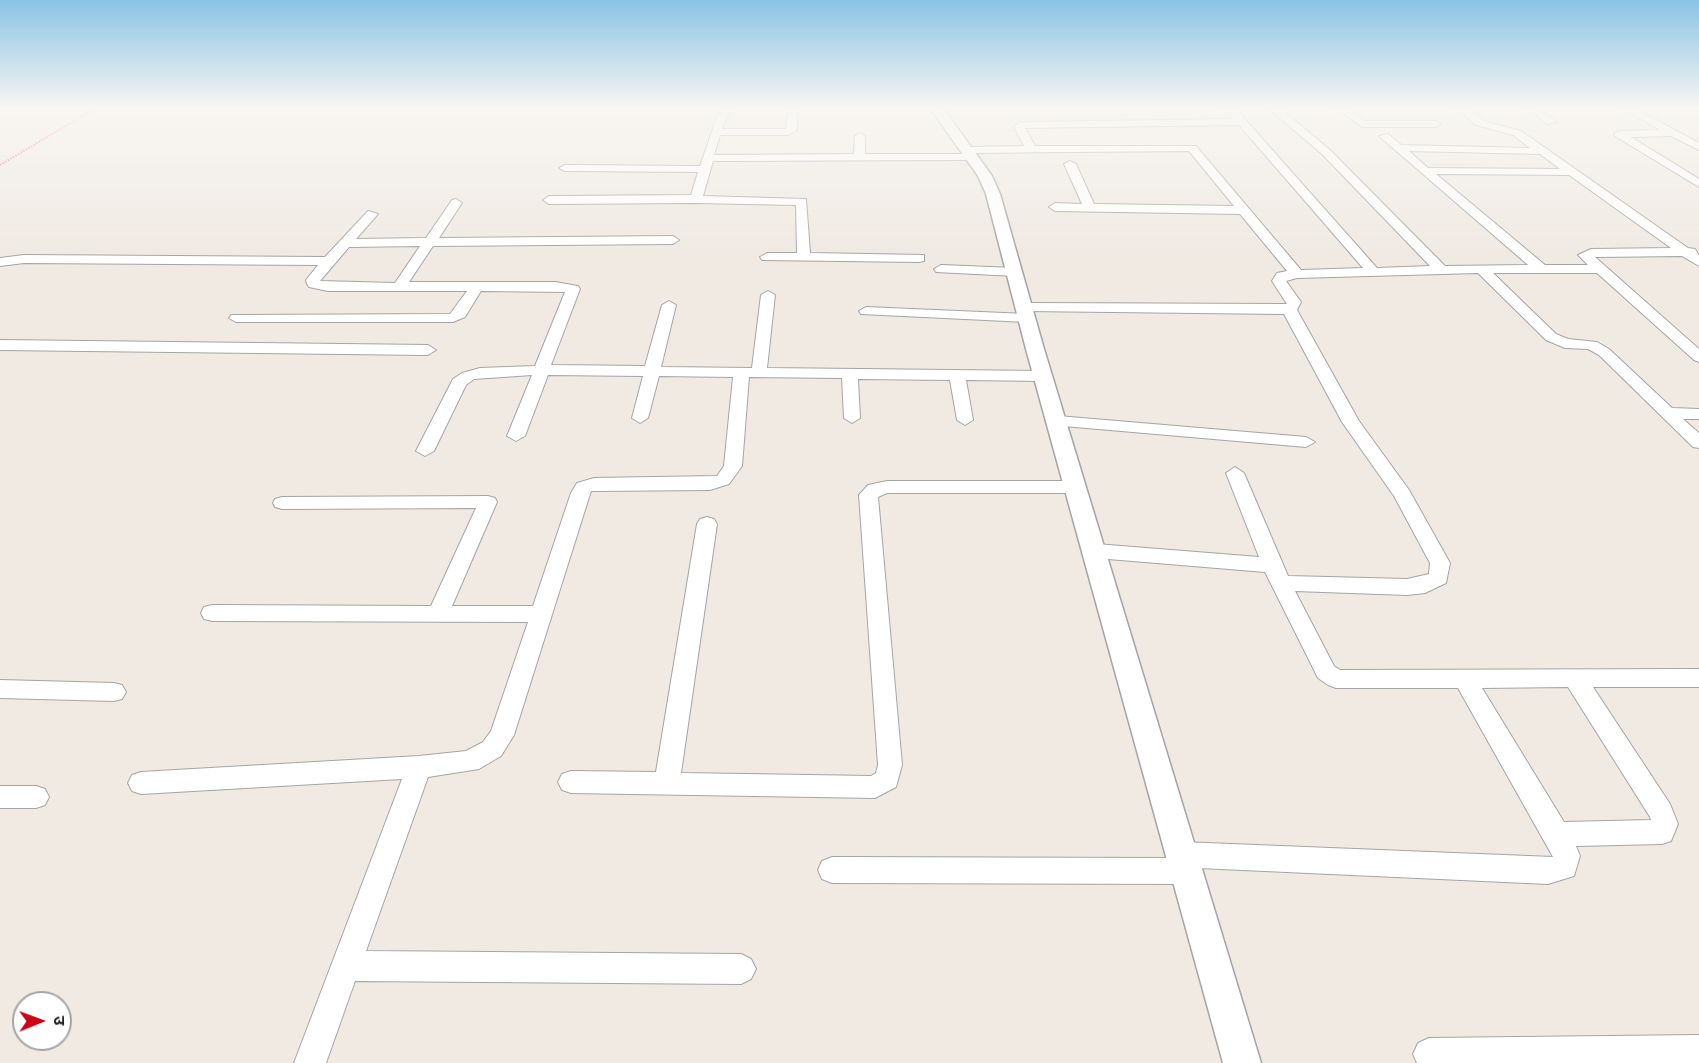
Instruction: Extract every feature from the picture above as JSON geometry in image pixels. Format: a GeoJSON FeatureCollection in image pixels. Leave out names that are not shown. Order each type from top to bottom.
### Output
{"type":"FeatureCollection","features":[{"type":"Feature","properties":{"kind":"street"},"geometry":{"type":"LineString","coordinates":[[696,199],[709,158]]}},
{"type":"Feature","properties":{"kind":"street"},"geometry":{"type":"LineString","coordinates":[[565,168],[870,158]]}},
{"type":"Feature","properties":{"kind":"street"},"geometry":{"type":"LineString","coordinates":[[972,158],[993,194],[1043,376],[1096,551],[1242,1063]]}},
{"type":"Feature","properties":{"kind":"street"},"geometry":{"type":"LineString","coordinates":[[1200,158],[1297,274]]}},
{"type":"Feature","properties":{"kind":"street"},"geometry":{"type":"LineString","coordinates":[[1273,158],[1373,271]]}},
{"type":"Feature","properties":{"kind":"street"},"geometry":{"type":"LineString","coordinates":[[1331,158],[1441,270]]}},
{"type":"Feature","properties":{"kind":"street"},"geometry":{"type":"LineString","coordinates":[[1411,158],[1540,268]]}},
{"type":"Feature","properties":{"kind":"street"},"geometry":{"type":"LineString","coordinates":[[1551,158],[1693,252],[1699,262]]}},
{"type":"Feature","properties":{"kind":"street"},"geometry":{"type":"LineString","coordinates":[[1656,158],[1699,184]]}},
{"type":"Feature","properties":{"kind":"street"},"geometry":{"type":"LineString","coordinates":[[1070,164],[1090,207]]}},
{"type":"Feature","properties":{"kind":"street"},"geometry":{"type":"LineString","coordinates":[[1427,171],[1572,172]]}},
{"type":"Feature","properties":{"kind":"street"},"geometry":{"type":"LineString","coordinates":[[549,200],[696,199],[802,202],[804,257]]}},
{"type":"Feature","properties":{"kind":"street"},"geometry":{"type":"LineString","coordinates":[[399,286],[456,203]]}},
{"type":"Feature","properties":{"kind":"street"},"geometry":{"type":"LineString","coordinates":[[1055,207],[1244,210]]}},
{"type":"Feature","properties":{"kind":"street"},"geometry":{"type":"LineString","coordinates":[[372,214],[313,280],[314,284],[328,287],[477,286],[573,289],[516,436]]}},
{"type":"Feature","properties":{"kind":"street"},"geometry":{"type":"LineString","coordinates":[[345,243],[673,240]]}},
{"type":"Feature","properties":{"kind":"street"},"geometry":{"type":"LineString","coordinates":[[1693,252],[1587,254],[1587,258],[1699,357]]}},
{"type":"Feature","properties":{"kind":"street"},"geometry":{"type":"LineString","coordinates":[[767,257],[920,258]]}},
{"type":"Feature","properties":{"kind":"street"},"geometry":{"type":"LineString","coordinates":[[0,262],[24,259],[329,261]]}},
{"type":"Feature","properties":{"kind":"street"},"geometry":{"type":"LineString","coordinates":[[941,269],[1015,272]]}},
{"type":"Feature","properties":{"kind":"street"},"geometry":{"type":"LineString","coordinates":[[1481,269],[1551,337],[1565,343],[1598,348],[1699,443]]}},
{"type":"Feature","properties":{"kind":"street"},"geometry":{"type":"LineString","coordinates":[[866,311],[1289,309],[1294,306],[1294,302],[1279,280],[1282,276],[1373,271],[1598,269]]}},
{"type":"Feature","properties":{"kind":"street"},"geometry":{"type":"LineString","coordinates":[[236,318],[453,318],[460,314],[477,286]]}},
{"type":"Feature","properties":{"kind":"street"},"geometry":{"type":"LineString","coordinates":[[141,783],[419,767],[470,761],[492,749],[502,735],[584,487],[594,484],[710,483],[723,480],[729,475],[733,466],[750,372],[768,295]]}},
{"type":"Feature","properties":{"kind":"street"},"geometry":{"type":"LineString","coordinates":[[640,418],[669,305]]}},
{"type":"Feature","properties":{"kind":"street"},"geometry":{"type":"LineString","coordinates":[[1096,551],[1278,574],[1407,587],[1425,585],[1439,578],[1440,563],[1402,494],[1352,422],[1289,309]]}},
{"type":"Feature","properties":{"kind":"street"},"geometry":{"type":"LineString","coordinates":[[0,345],[428,350]]}},
{"type":"Feature","properties":{"kind":"street"},"geometry":{"type":"LineString","coordinates":[[425,451],[459,382],[468,376],[543,370],[1043,376]]}},
{"type":"Feature","properties":{"kind":"street"},"geometry":{"type":"LineString","coordinates":[[850,374],[852,418]]}},
{"type":"Feature","properties":{"kind":"street"},"geometry":{"type":"LineString","coordinates":[[957,375],[964,420]]}},
{"type":"Feature","properties":{"kind":"street"},"geometry":{"type":"LineString","coordinates":[[1669,413],[1699,414]]}},
{"type":"Feature","properties":{"kind":"street"},"geometry":{"type":"LineString","coordinates":[[1058,421],[1306,442]]}},
{"type":"Feature","properties":{"kind":"street"},"geometry":{"type":"LineString","coordinates":[[1235,473],[1278,574],[1326,672],[1336,679],[1699,678]]}},
{"type":"Feature","properties":{"kind":"street"},"geometry":{"type":"LineString","coordinates":[[571,782],[875,787],[887,779],[890,765],[868,495],[875,489],[887,487],[1077,487]]}},
{"type":"Feature","properties":{"kind":"street"},"geometry":{"type":"LineString","coordinates":[[282,503],[489,502],[438,614]]}},
{"type":"Feature","properties":{"kind":"street"},"geometry":{"type":"LineString","coordinates":[[667,784],[707,524]]}},
{"type":"Feature","properties":{"kind":"street"},"geometry":{"type":"LineString","coordinates":[[212,613],[541,614]]}},
{"type":"Feature","properties":{"kind":"street"},"geometry":{"type":"LineString","coordinates":[[832,870],[1185,863],[1548,871],[1564,867],[1567,856],[1557,834],[1464,678]]}},
{"type":"Feature","properties":{"kind":"street"},"geometry":{"type":"LineString","coordinates":[[1557,834],[1662,832],[1665,824],[1661,812],[1574,678]]}},
{"type":"Feature","properties":{"kind":"street"},"geometry":{"type":"LineString","coordinates":[[0,689],[114,692]]}},
{"type":"Feature","properties":{"kind":"street"},"geometry":{"type":"LineString","coordinates":[[310,1063],[419,767]]}},
{"type":"Feature","properties":{"kind":"street"},"geometry":{"type":"LineString","coordinates":[[0,796],[36,797]]}},
{"type":"Feature","properties":{"kind":"street"},"geometry":{"type":"LineString","coordinates":[[344,966],[741,969]]}},
{"type":"Feature","properties":{"kind":"street"},"geometry":{"type":"LineString","coordinates":[[1429,1054],[1699,1051]]}}]}
